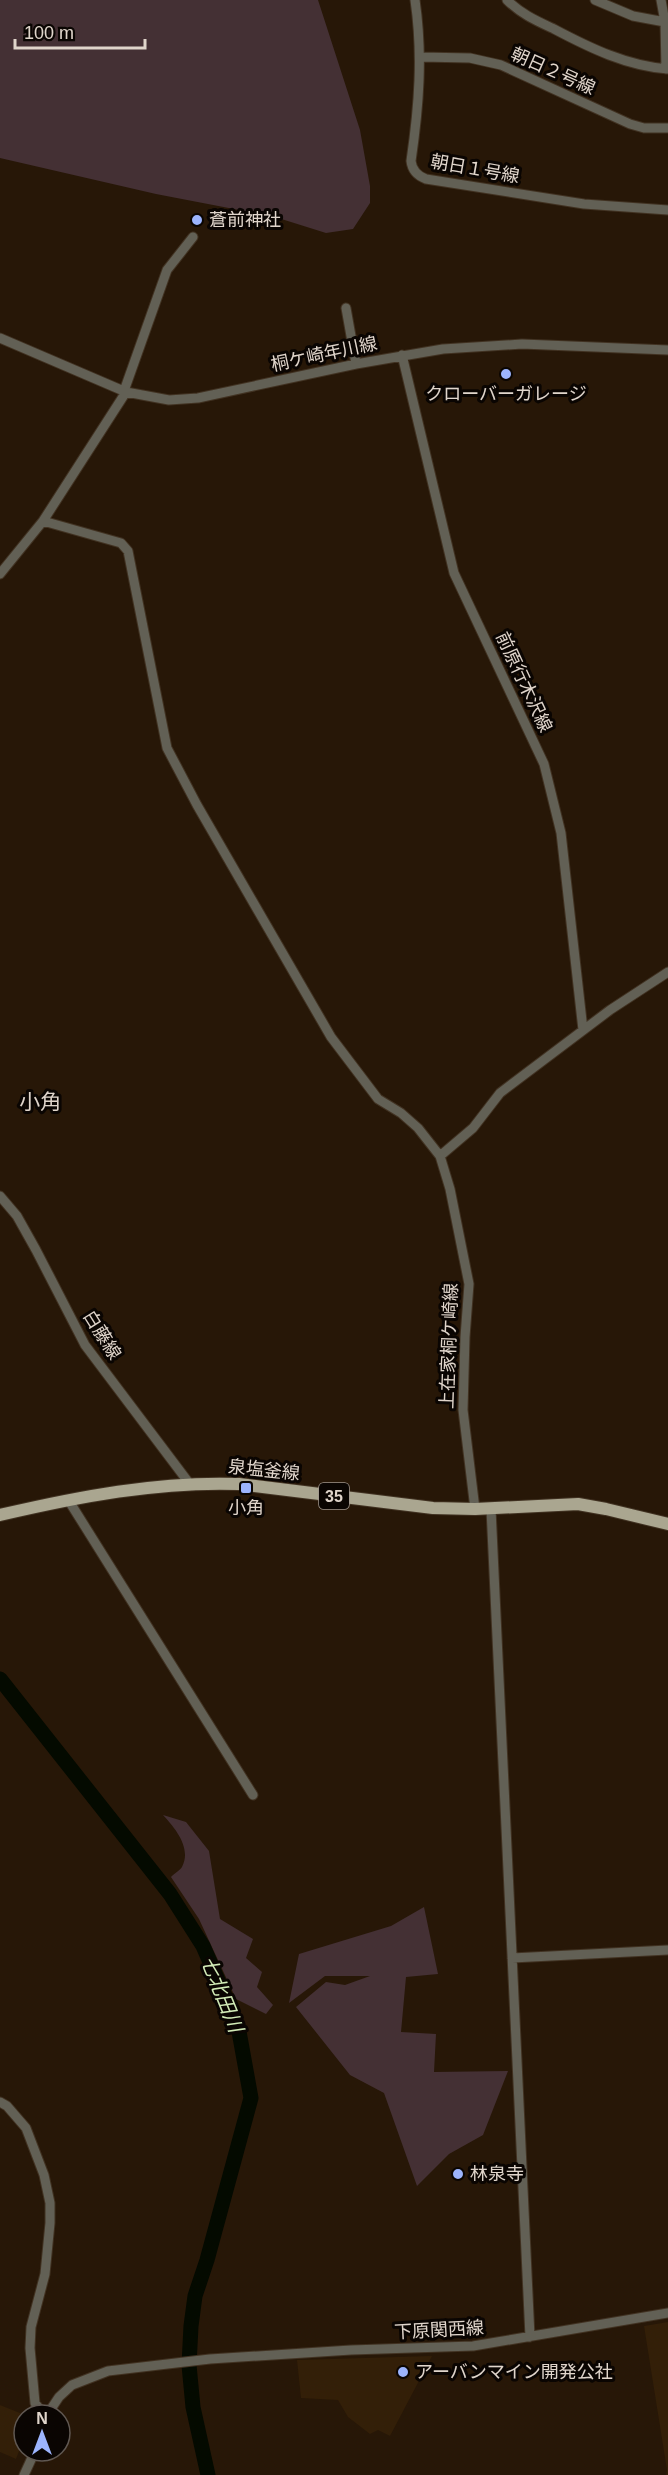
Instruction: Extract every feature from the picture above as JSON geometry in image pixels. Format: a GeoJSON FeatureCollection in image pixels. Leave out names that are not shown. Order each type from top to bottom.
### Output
{"type":"FeatureCollection","features":[{"type":"Feature","properties":{"kind":"main road","name":"泉塩釜線"},"geometry":{"type":"LineString","coordinates":[[0,1515],[69,1501],[189,1483],[239,1484],[433,1508],[491,1509],[578,1504],[668,1524]]}},
{"type":"Feature","properties":{"kind":"street","name":"朝日１号線"},"geometry":{"type":"LineString","coordinates":[[415,0],[421,57],[418,111],[411,161],[412,169],[422,178],[584,204],[668,210]]}},
{"type":"Feature","properties":{"kind":"street"},"geometry":{"type":"LineString","coordinates":[[507,0],[533,19],[602,53],[622,60],[667,69],[665,22],[661,0]]}},
{"type":"Feature","properties":{"kind":"street"},"geometry":{"type":"LineString","coordinates":[[595,0],[633,16],[665,22]]}},
{"type":"Feature","properties":{"kind":"street","name":"朝日２号線"},"geometry":{"type":"LineString","coordinates":[[421,57],[470,58],[501,64],[630,124],[644,128],[668,128]]}},
{"type":"Feature","properties":{"kind":"street"},"geometry":{"type":"LineString","coordinates":[[0,574],[42,521],[125,391],[167,270],[194,237]]}},
{"type":"Feature","properties":{"kind":"street"},"geometry":{"type":"LineString","coordinates":[[346,308],[356,364]]}},
{"type":"Feature","properties":{"kind":"street","name":"桐ケ崎年川線"},"geometry":{"type":"LineString","coordinates":[[0,338],[125,391],[169,400],[198,398],[356,364],[452,348],[522,344],[668,350]]}},
{"type":"Feature","properties":{"kind":"street","name":"前原行木沢線"},"geometry":{"type":"LineString","coordinates":[[402,355],[454,573],[544,764],[561,833],[583,1030]]}},
{"type":"Feature","properties":{"kind":"street"},"geometry":{"type":"LineString","coordinates":[[42,521],[121,543],[128,551],[167,748],[197,805],[331,1037],[378,1099],[401,1113],[418,1128],[440,1156],[473,1128],[500,1094],[583,1030],[668,972]]}},
{"type":"Feature","properties":{"kind":"street","name":"上在家桐ケ崎線"},"geometry":{"type":"LineString","coordinates":[[440,1156],[452,1200],[469,1284],[463,1410],[475,1509]]}},
{"type":"Feature","properties":{"kind":"street","name":"白藤線"},"geometry":{"type":"LineString","coordinates":[[0,1196],[22,1225],[85,1346],[189,1483]]}},
{"type":"Feature","properties":{"kind":"street"},"geometry":{"type":"LineString","coordinates":[[69,1501],[253,1795]]}},
{"type":"Feature","properties":{"kind":"street"},"geometry":{"type":"LineString","coordinates":[[491,1509],[530,2337]]}},
{"type":"Feature","properties":{"kind":"street"},"geometry":{"type":"LineString","coordinates":[[512,1958],[668,1950]]}},
{"type":"Feature","properties":{"kind":"street"},"geometry":{"type":"LineString","coordinates":[[0,2102],[7,2106],[26,2128],[44,2175],[50,2203],[45,2274],[31,2327],[30,2348],[34,2403]]}},
{"type":"Feature","properties":{"kind":"street","name":"下原関西線"},"geometry":{"type":"LineString","coordinates":[[54,2403],[72,2385],[108,2371],[210,2360],[351,2350],[441,2349],[530,2337],[668,2313]]}},
{"type":"Feature","properties":{"kind":"shaded area"},"geometry":{"type":"Polygon","coordinates":[[[0,0],[318,0],[360,130],[370,186],[370,203],[353,229],[326,233],[275,217],[156,194],[0,158],[0,0]]]}},
{"type":"Feature","properties":{"kind":"shaded area"},"geometry":{"type":"Polygon","coordinates":[[[163,1815],[186,1822],[209,1851],[220,1919],[253,1939],[246,1958],[262,1972],[257,1987],[273,2005],[266,2014],[236,1999],[199,1919],[171,1877],[182,1867],[185,1853],[177,1832],[163,1815]]]}},
{"type":"Feature","properties":{"kind":"shaded area"},"geometry":{"type":"Polygon","coordinates":[[[424,1907],[438,1974],[406,1977],[401,2032],[436,2034],[434,2072],[508,2071],[483,2135],[449,2154],[417,2186],[384,2093],[350,2075],[296,2007],[326,1982],[345,1985],[370,1976],[325,1976],[289,2003],[299,1954],[391,1926],[424,1907]]]}},
{"type":"Feature","properties":{"kind":"shaded area"},"geometry":{"type":"Polygon","coordinates":[[[668,2322],[668,2475],[666,2475],[644,2326],[668,2322]]]}},
{"type":"Feature","properties":{"kind":"shaded area"},"geometry":{"type":"Polygon","coordinates":[[[432,2356],[390,2436],[378,2430],[370,2434],[348,2417],[338,2400],[301,2398],[297,2360],[432,2356]]]}},
{"type":"Feature","properties":{"kind":"shaded area"},"geometry":{"type":"Polygon","coordinates":[[[0,2405],[12,2410],[12,2457],[0,2452],[0,2405]]]}},
{"type":"Feature","properties":{"kind":"waterway","name":"七北田川"},"geometry":{"type":"LineString","coordinates":[[0,1679],[170,1894],[203,1946],[238,2026],[251,2098],[195,2296],[191,2326],[189,2365],[193,2407],[208,2475]]}},
{"type":"Feature","properties":{"kind":"place","name":"蒼前神社"},"geometry":{"type":"Point","coordinates":[197,220]}},
{"type":"Feature","properties":{"kind":"place","name":"クローバーガレージ"},"geometry":{"type":"Point","coordinates":[506,374]}},
{"type":"Feature","properties":{"kind":"place","name":"小角"},"geometry":{"type":"Point","coordinates":[246,1488]}},
{"type":"Feature","properties":{"kind":"place","name":"林泉寺"},"geometry":{"type":"Point","coordinates":[458,2174]}},
{"type":"Feature","properties":{"kind":"place","name":"アーバンマイン開発公社"},"geometry":{"type":"Point","coordinates":[403,2372]}},
{"type":"Feature","properties":{"kind":"district","name":"小角"},"geometry":{"type":"Point","coordinates":[40,1102]}}]}
